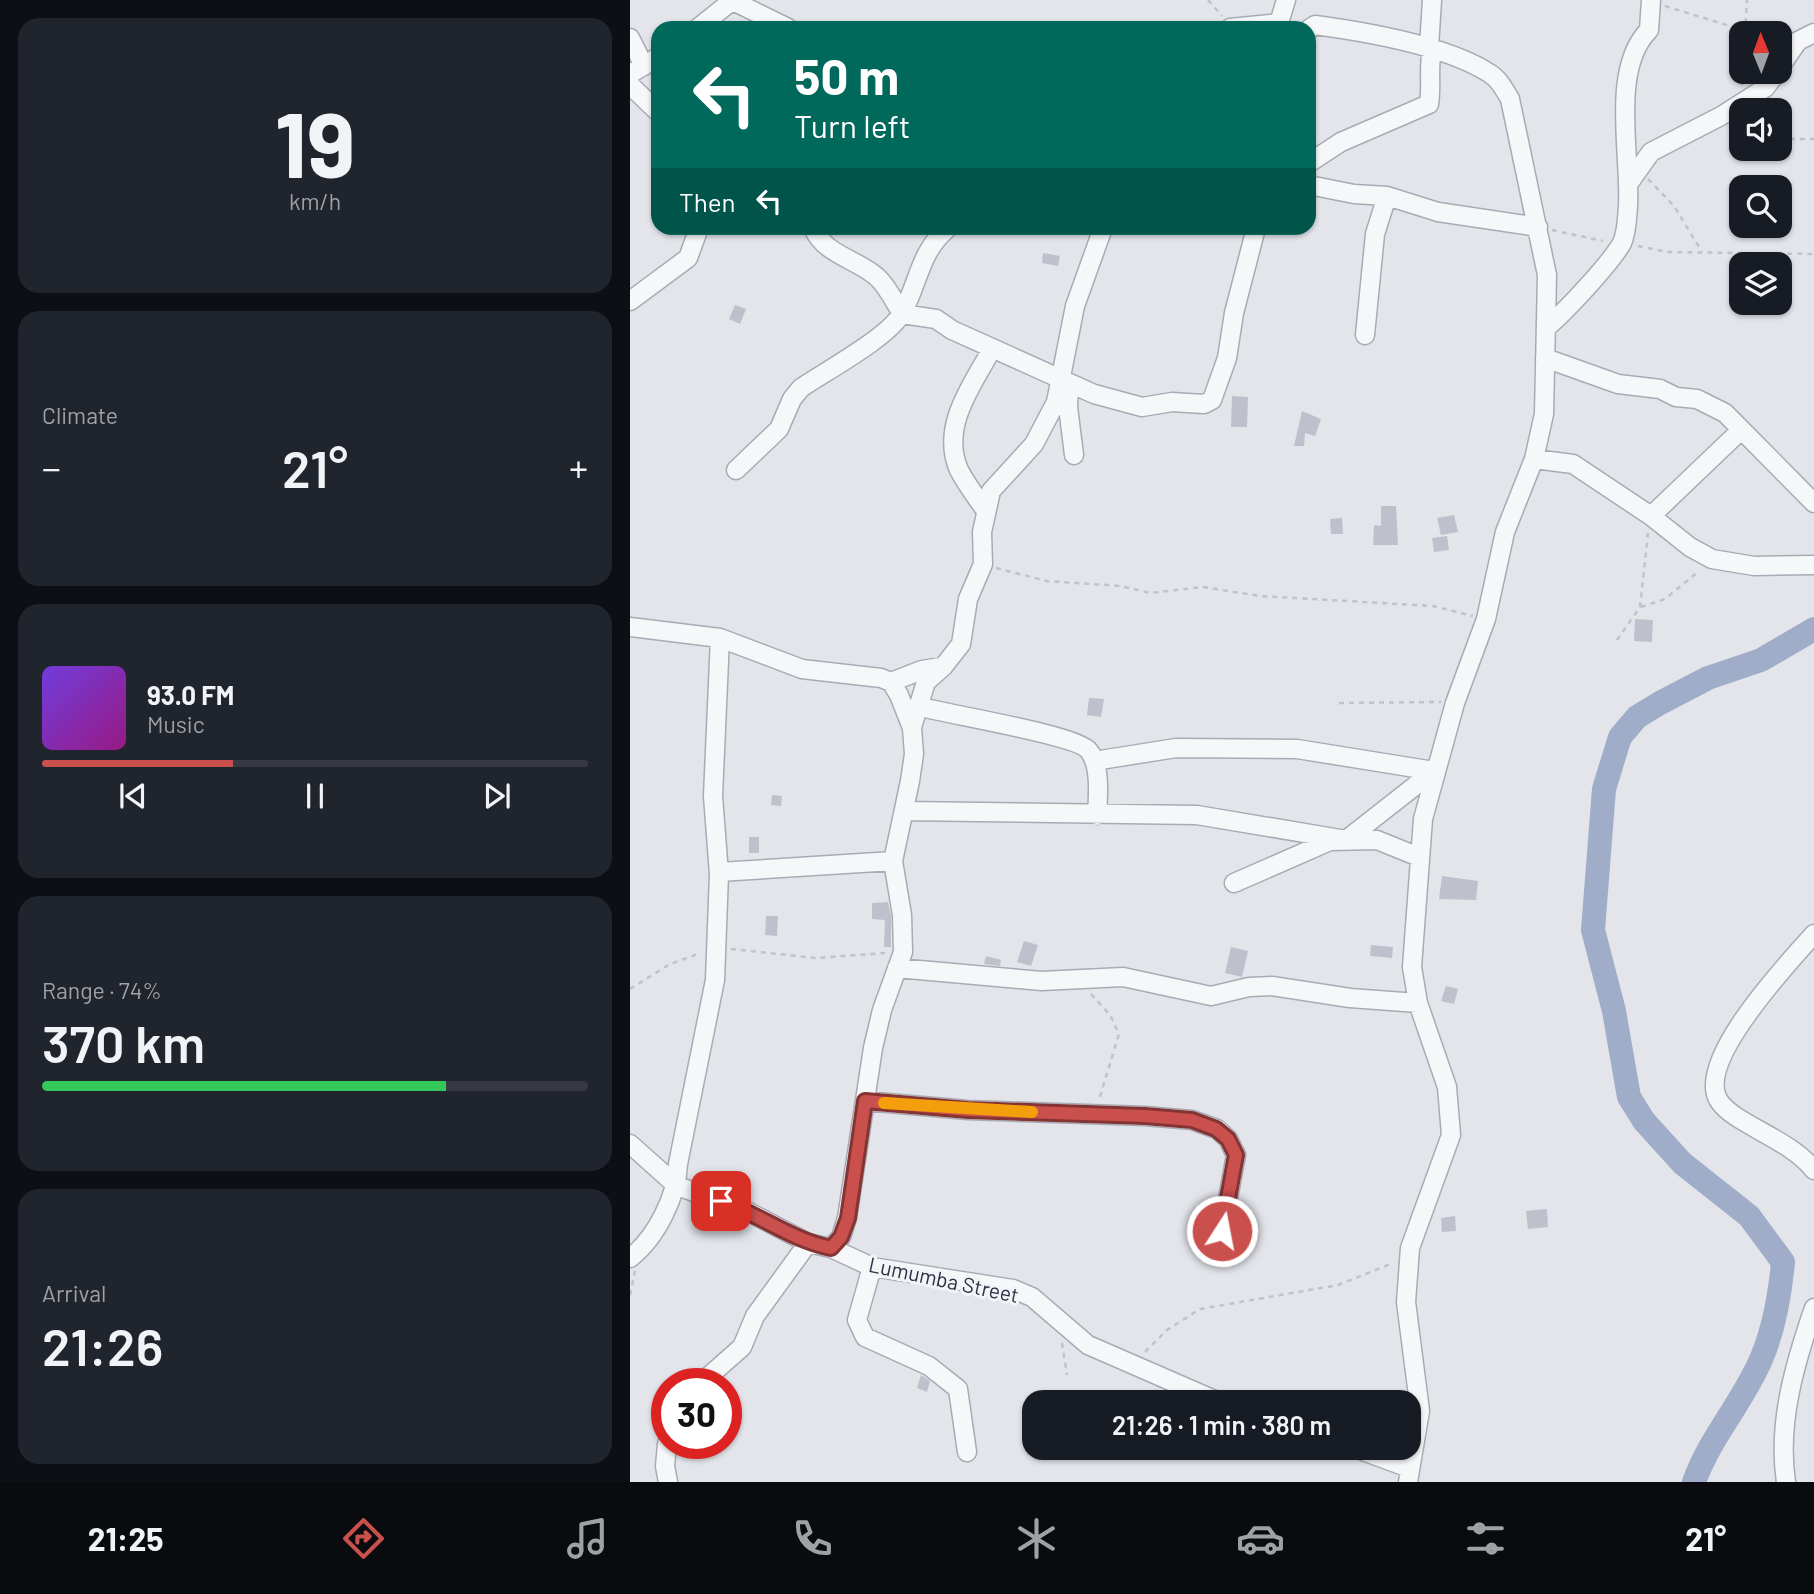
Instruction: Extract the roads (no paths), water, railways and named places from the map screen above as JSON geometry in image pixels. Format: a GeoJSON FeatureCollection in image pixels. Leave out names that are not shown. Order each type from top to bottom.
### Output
{"type":"FeatureCollection","features":[{"type":"Feature","properties":{"kind":"street"},"geometry":{"type":"LineString","coordinates":[[707,21],[733,0],[774,21]]}},
{"type":"Feature","properties":{"kind":"street"},"geometry":{"type":"LineString","coordinates":[[1280,21],[1286,0]]}},
{"type":"Feature","properties":{"kind":"street"},"geometry":{"type":"LineString","coordinates":[[1316,158],[1341,142],[1429,104],[1432,87],[1428,68],[1432,0]]}},
{"type":"Feature","properties":{"kind":"street"},"geometry":{"type":"LineString","coordinates":[[1546,328],[1563,314],[1622,243],[1627,227],[1634,176],[1625,96],[1636,43],[1649,30],[1651,0]]}},
{"type":"Feature","properties":{"kind":"street"},"geometry":{"type":"LineString","coordinates":[[1316,25],[1362,31],[1430,49],[1489,73],[1505,90],[1510,99],[1547,275],[1544,414],[1534,458],[1505,532],[1486,619],[1455,703],[1434,771],[1423,819],[1412,967],[1418,1003],[1447,1087],[1451,1136],[1410,1248],[1406,1302],[1420,1411],[1408,1475],[1378,1460]]}},
{"type":"Feature","properties":{"kind":"street"},"geometry":{"type":"LineString","coordinates":[[1792,50],[1798,41],[1814,33]]}},
{"type":"Feature","properties":{"kind":"street"},"geometry":{"type":"LineString","coordinates":[[630,38],[644,66]]}},
{"type":"Feature","properties":{"kind":"street"},"geometry":{"type":"LineString","coordinates":[[1634,176],[1651,152],[1721,116],[1768,84]]}},
{"type":"Feature","properties":{"kind":"street"},"geometry":{"type":"LineString","coordinates":[[630,85],[651,105]]}},
{"type":"Feature","properties":{"kind":"street"},"geometry":{"type":"LineString","coordinates":[[1316,187],[1387,196],[1438,212],[1538,227]]}},
{"type":"Feature","properties":{"kind":"street"},"geometry":{"type":"LineString","coordinates":[[1365,335],[1375,234],[1387,196]]}},
{"type":"Feature","properties":{"kind":"street"},"geometry":{"type":"LineString","coordinates":[[630,301],[688,258],[696,235]]}},
{"type":"Feature","properties":{"kind":"street"},"geometry":{"type":"LineString","coordinates":[[816,235],[831,251],[876,277],[902,314],[936,319],[992,349],[1064,382],[1142,407],[1172,402],[1204,404],[1212,400],[1227,358],[1234,313],[1253,235]]}},
{"type":"Feature","properties":{"kind":"street"},"geometry":{"type":"LineString","coordinates":[[736,470],[779,429],[792,399],[801,387],[887,330],[902,314],[919,265],[943,235]]}},
{"type":"Feature","properties":{"kind":"street"},"geometry":{"type":"LineString","coordinates":[[912,728],[926,682],[943,667],[961,644],[968,599],[982,565],[982,532],[991,491],[1034,444],[1064,382],[1075,306],[1100,235]]}},
{"type":"Feature","properties":{"kind":"street"},"geometry":{"type":"LineString","coordinates":[[986,511],[960,472],[954,446],[959,409],[992,349]]}},
{"type":"Feature","properties":{"kind":"street"},"geometry":{"type":"LineString","coordinates":[[1545,358],[1618,384],[1660,389],[1676,397],[1697,398],[1725,413],[1814,503]]}},
{"type":"Feature","properties":{"kind":"street"},"geometry":{"type":"LineString","coordinates":[[1064,382],[1074,455]]}},
{"type":"Feature","properties":{"kind":"street"},"geometry":{"type":"LineString","coordinates":[[1651,516],[1740,431]]}},
{"type":"Feature","properties":{"kind":"street"},"geometry":{"type":"LineString","coordinates":[[1534,458],[1573,464],[1651,516],[1690,547],[1712,558],[1754,566],[1814,565]]}},
{"type":"Feature","properties":{"kind":"street"},"geometry":{"type":"LineString","coordinates":[[630,627],[720,638],[802,669],[881,678],[891,682],[912,728],[914,754],[893,861],[902,915],[900,960],[882,1010],[848,1218],[841,1237],[831,1248]]}},
{"type":"Feature","properties":{"kind":"street"},"geometry":{"type":"LineString","coordinates":[[630,1258],[643,1248],[677,1186],[678,1164],[710,1009],[717,948],[719,872],[713,796],[720,638]]}},
{"type":"Feature","properties":{"kind":"street"},"geometry":{"type":"LineString","coordinates":[[891,682],[922,670],[943,667]]}},
{"type":"Feature","properties":{"kind":"street"},"geometry":{"type":"LineString","coordinates":[[917,706],[1025,728],[1085,746],[1094,761],[1097,815]]}},
{"type":"Feature","properties":{"kind":"street"},"geometry":{"type":"LineString","coordinates":[[1094,761],[1176,748],[1297,749],[1434,771]]}},
{"type":"Feature","properties":{"kind":"street"},"geometry":{"type":"LineString","coordinates":[[1234,883],[1267,871],[1313,846],[1346,840],[1434,771]]}},
{"type":"Feature","properties":{"kind":"street"},"geometry":{"type":"LineString","coordinates":[[904,811],[1197,815],[1346,840],[1377,840],[1419,857]]}},
{"type":"Feature","properties":{"kind":"street"},"geometry":{"type":"LineString","coordinates":[[719,872],[893,861]]}},
{"type":"Feature","properties":{"kind":"street"},"geometry":{"type":"LineString","coordinates":[[1814,934],[1751,1009],[1719,1061],[1715,1088],[1719,1101],[1738,1117],[1784,1142],[1814,1170]]}},
{"type":"Feature","properties":{"kind":"street"},"geometry":{"type":"LineString","coordinates":[[900,960],[970,977],[1075,980],[1123,977],[1211,996],[1249,987],[1272,986],[1350,998],[1418,1003]]}},
{"type":"Feature","properties":{"kind":"street"},"geometry":{"type":"LineString","coordinates":[[865,1101],[968,1110],[1091,1113],[1192,1120],[1216,1129],[1228,1139],[1236,1155],[1222,1231]]}},
{"type":"Feature","properties":{"kind":"street","name":"Lumumba Street"},"geometry":{"type":"LineString","coordinates":[[630,1144],[677,1186],[743,1209],[808,1243],[831,1248],[872,1267],[1013,1289],[1032,1297],[1055,1320],[1088,1345],[1191,1390]]}},
{"type":"Feature","properties":{"kind":"street"},"geometry":{"type":"LineString","coordinates":[[720,1368],[735,1356],[755,1316],[808,1243]]}},
{"type":"Feature","properties":{"kind":"street"},"geometry":{"type":"LineString","coordinates":[[872,1267],[857,1320],[859,1328],[865,1337],[943,1373],[958,1389],[967,1452]]}},
{"type":"Feature","properties":{"kind":"street"},"geometry":{"type":"LineString","coordinates":[[1786,1482],[1781,1452],[1796,1361],[1814,1308]]}},
{"type":"Feature","properties":{"kind":"street"},"geometry":{"type":"LineString","coordinates":[[666,1459],[668,1482]]}},
{"type":"Feature","properties":{"kind":"waterway"},"geometry":{"type":"LineString","coordinates":[[1694,1482],[1709,1449],[1762,1357],[1776,1310],[1783,1262],[1749,1216],[1682,1163],[1644,1121],[1629,1097],[1614,1011],[1593,930],[1604,789],[1620,737],[1637,717],[1708,678],[1761,660],[1814,629]]}}]}
